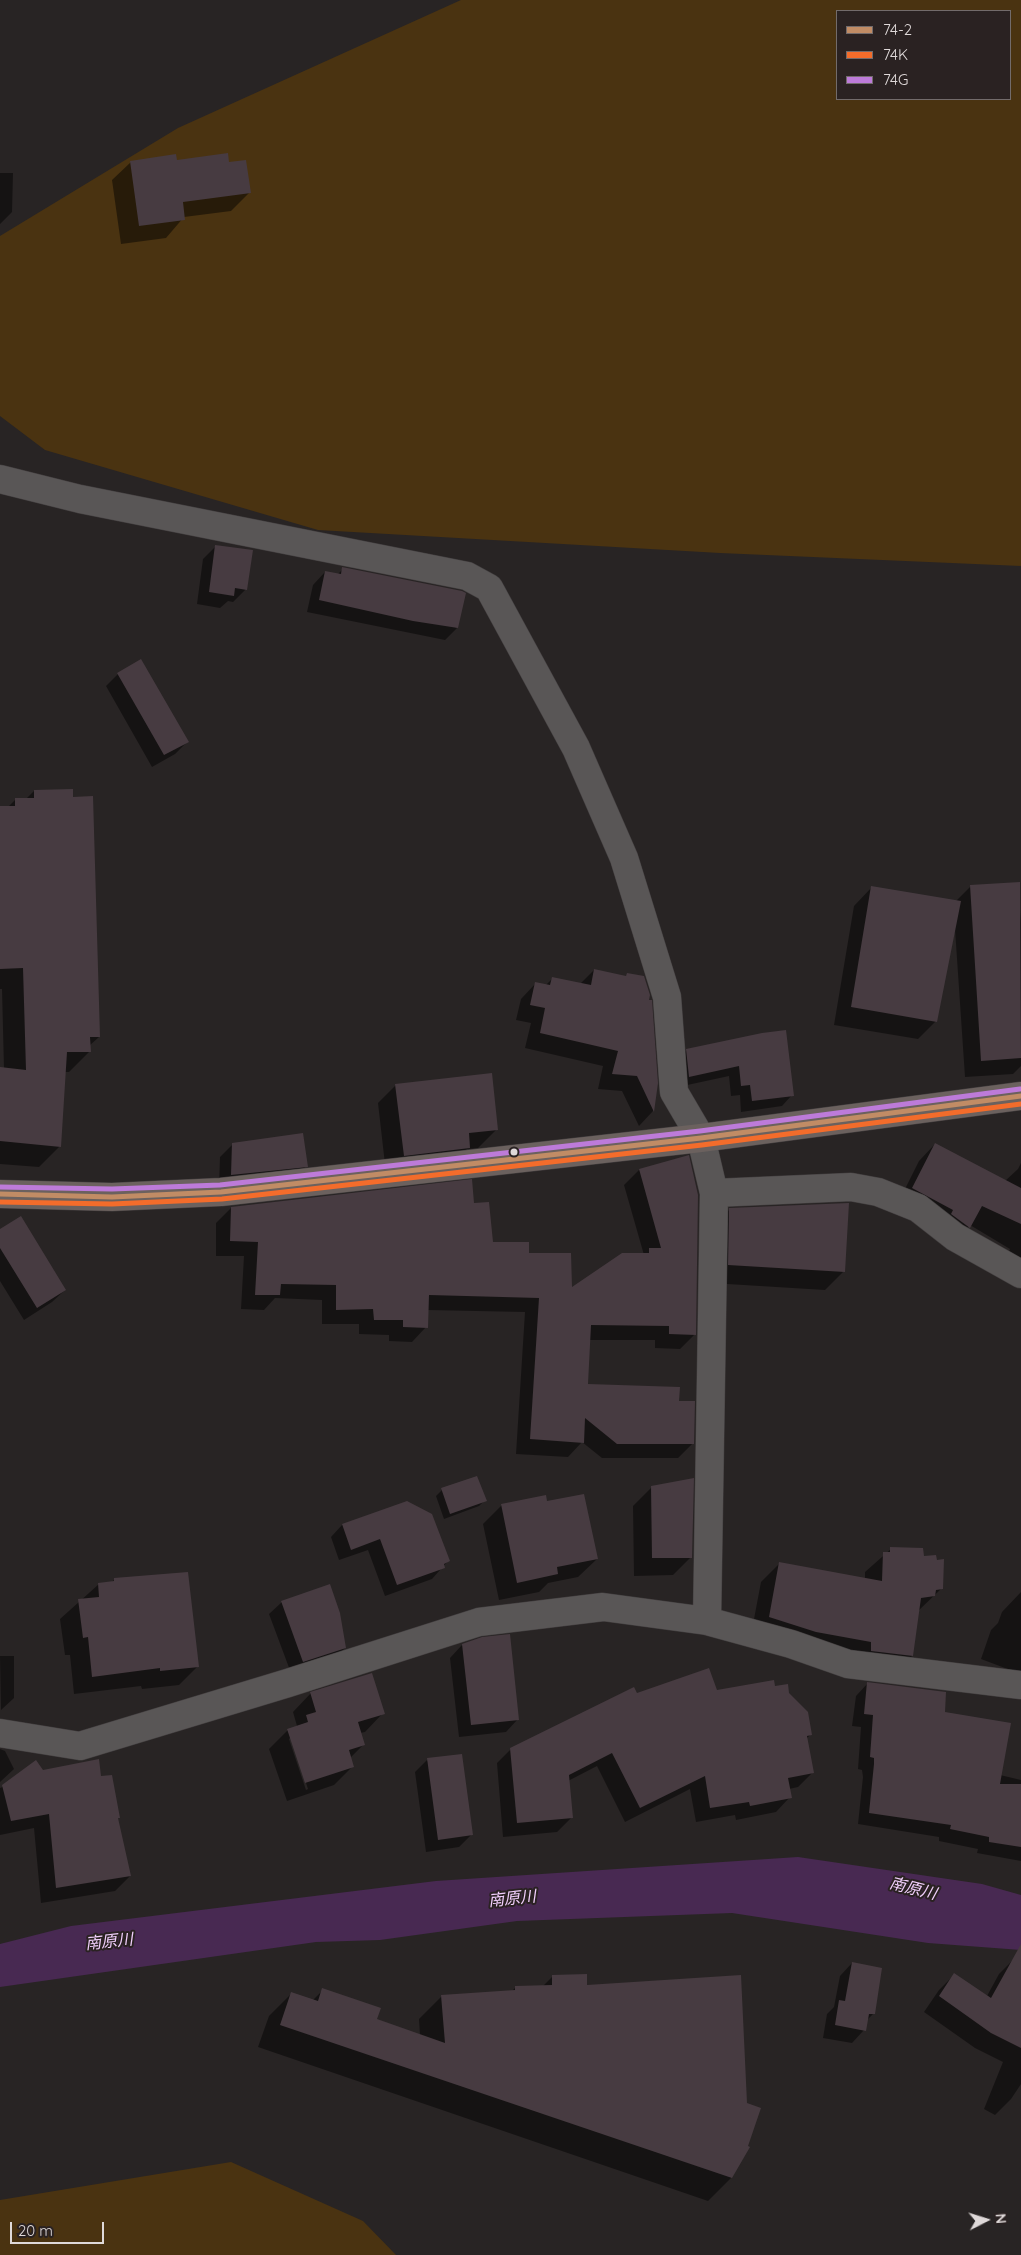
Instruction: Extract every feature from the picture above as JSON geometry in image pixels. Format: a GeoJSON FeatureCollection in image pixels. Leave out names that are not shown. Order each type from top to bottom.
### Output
{"type":"FeatureCollection","features":[{"type":"Feature","properties":{"kind":"main road"},"geometry":{"type":"LineString","coordinates":[[0,1194],[112,1197],[221,1192],[701,1138],[1021,1096]]}},
{"type":"Feature","properties":{"kind":"street"},"geometry":{"type":"LineString","coordinates":[[0,479],[80,498],[468,576],[489,588],[576,748],[624,858],[667,997],[674,1092],[701,1138],[714,1194],[707,1621]]}},
{"type":"Feature","properties":{"kind":"street"},"geometry":{"type":"LineString","coordinates":[[714,1194],[851,1188],[878,1192],[918,1208],[955,1237],[1021,1274]]}},
{"type":"Feature","properties":{"kind":"street"},"geometry":{"type":"LineString","coordinates":[[0,1733],[80,1746],[288,1683],[478,1622],[603,1607],[707,1621],[791,1644],[848,1664],[1021,1685]]}},
{"type":"Feature","properties":{"kind":"shaded area"},"geometry":{"type":"Polygon","coordinates":[[[461,0],[1021,0],[1021,566],[720,553],[318,530],[45,450],[0,416],[0,236],[178,128],[461,0]]]}},
{"type":"Feature","properties":{"kind":"shaded area"},"geometry":{"type":"Polygon","coordinates":[[[231,2162],[363,2221],[396,2255],[0,2255],[0,2200],[231,2162]]]}},
{"type":"Feature","properties":{"kind":"water","name":"南原川"},"geometry":{"type":"Polygon","coordinates":[[[798,1857],[982,1884],[1021,1895],[1021,1950],[928,1943],[732,1913],[517,1921],[380,1940],[316,1942],[0,1987],[0,1944],[71,1926],[436,1881],[798,1857]]]}},
{"type":"Feature","properties":{"kind":"building"},"geometry":{"type":"Polygon","coordinates":[[[228,153],[229,162],[246,160],[251,193],[183,202],[185,220],[139,226],[130,161],[176,154],[177,160],[228,153]]]}},
{"type":"Feature","properties":{"kind":"building"},"geometry":{"type":"Polygon","coordinates":[[[215,545],[253,550],[247,590],[235,588],[234,596],[209,592],[215,545]]]}},
{"type":"Feature","properties":{"kind":"building"},"geometry":{"type":"Polygon","coordinates":[[[342,567],[466,593],[458,628],[413,621],[319,600],[325,571],[341,574],[342,567]]]}},
{"type":"Feature","properties":{"kind":"building"},"geometry":{"type":"Polygon","coordinates":[[[141,659],[189,742],[164,755],[117,673],[141,659]]]}},
{"type":"Feature","properties":{"kind":"building"},"geometry":{"type":"Polygon","coordinates":[[[73,789],[73,797],[93,796],[100,1037],[90,1037],[91,1052],[67,1052],[61,1147],[0,1141],[0,1067],[26,1070],[23,968],[0,969],[0,806],[15,806],[15,798],[34,798],[34,790],[73,789]]]}},
{"type":"Feature","properties":{"kind":"building"},"geometry":{"type":"Polygon","coordinates":[[[1020,882],[1021,1058],[981,1061],[970,885],[1020,882]]]}},
{"type":"Feature","properties":{"kind":"building"},"geometry":{"type":"Polygon","coordinates":[[[871,886],[961,901],[937,1022],[851,1007],[871,886]]]}},
{"type":"Feature","properties":{"kind":"building"},"geometry":{"type":"Polygon","coordinates":[[[594,969],[626,976],[627,973],[644,976],[650,995],[649,1000],[652,1000],[658,1083],[654,1112],[637,1076],[612,1074],[618,1051],[540,1033],[545,1008],[530,1005],[535,982],[550,985],[552,977],[591,985],[594,969]]]}},
{"type":"Feature","properties":{"kind":"building"},"geometry":{"type":"Polygon","coordinates":[[[786,1030],[794,1096],[752,1101],[750,1085],[741,1086],[739,1066],[689,1077],[686,1049],[762,1033],[786,1030]]]}},
{"type":"Feature","properties":{"kind":"building"},"geometry":{"type":"Polygon","coordinates":[[[492,1073],[498,1130],[469,1133],[470,1148],[404,1156],[395,1084],[492,1073]]]}},
{"type":"Feature","properties":{"kind":"building"},"geometry":{"type":"Polygon","coordinates":[[[303,1133],[308,1167],[231,1175],[232,1143],[303,1133]]]}},
{"type":"Feature","properties":{"kind":"building"},"geometry":{"type":"Polygon","coordinates":[[[935,1143],[1021,1188],[1021,1224],[982,1206],[970,1228],[951,1214],[953,1210],[912,1188],[935,1143]]]}},
{"type":"Feature","properties":{"kind":"building"},"geometry":{"type":"Polygon","coordinates":[[[689,1155],[698,1195],[696,1335],[669,1334],[669,1326],[591,1325],[588,1384],[680,1387],[679,1401],[695,1401],[694,1444],[617,1444],[585,1418],[584,1443],[530,1439],[539,1298],[429,1295],[428,1328],[403,1327],[403,1320],[374,1320],[373,1309],[336,1310],[336,1285],[281,1284],[280,1295],[255,1295],[258,1242],[230,1241],[231,1207],[472,1179],[474,1203],[489,1202],[493,1242],[529,1242],[529,1253],[571,1253],[572,1287],[622,1253],[649,1253],[649,1248],[661,1248],[639,1169],[689,1155]]]}},
{"type":"Feature","properties":{"kind":"building"},"geometry":{"type":"Polygon","coordinates":[[[849,1203],[845,1272],[728,1265],[729,1208],[849,1203]]]}},
{"type":"Feature","properties":{"kind":"building"},"geometry":{"type":"Polygon","coordinates":[[[21,1216],[66,1290],[37,1308],[0,1248],[0,1229],[21,1216]]]}},
{"type":"Feature","properties":{"kind":"building"},"geometry":{"type":"Polygon","coordinates":[[[477,1476],[487,1501],[450,1514],[441,1488],[477,1476]]]}},
{"type":"Feature","properties":{"kind":"building"},"geometry":{"type":"Polygon","coordinates":[[[694,1478],[692,1558],[652,1558],[651,1486],[694,1478]]]}},
{"type":"Feature","properties":{"kind":"building"},"geometry":{"type":"Polygon","coordinates":[[[584,1494],[598,1559],[557,1567],[558,1574],[517,1583],[501,1504],[546,1495],[547,1501],[584,1494]]]}},
{"type":"Feature","properties":{"kind":"building"},"geometry":{"type":"Polygon","coordinates":[[[407,1501],[432,1514],[450,1561],[444,1564],[445,1568],[397,1585],[380,1539],[351,1550],[342,1524],[407,1501]]]}},
{"type":"Feature","properties":{"kind":"building"},"geometry":{"type":"Polygon","coordinates":[[[890,1547],[923,1548],[924,1556],[936,1555],[937,1560],[944,1559],[943,1589],[936,1590],[935,1596],[921,1598],[913,1656],[871,1651],[871,1642],[816,1632],[769,1617],[779,1562],[882,1581],[883,1552],[890,1552],[890,1547]]]}},
{"type":"Feature","properties":{"kind":"building"},"geometry":{"type":"Polygon","coordinates":[[[188,1572],[199,1667],[160,1671],[160,1668],[92,1677],[88,1637],[83,1638],[78,1599],[99,1597],[98,1583],[114,1581],[114,1578],[188,1572]]]}},
{"type":"Feature","properties":{"kind":"building"},"geometry":{"type":"Polygon","coordinates":[[[330,1584],[340,1613],[346,1648],[303,1662],[281,1601],[330,1584]]]}},
{"type":"Feature","properties":{"kind":"building"},"geometry":{"type":"Polygon","coordinates":[[[510,1634],[519,1720],[471,1725],[462,1644],[482,1637],[510,1634]]]}},
{"type":"Feature","properties":{"kind":"building"},"geometry":{"type":"Polygon","coordinates":[[[709,1668],[717,1690],[774,1680],[775,1686],[788,1684],[789,1693],[808,1712],[812,1735],[807,1736],[814,1773],[788,1778],[792,1798],[750,1806],[749,1802],[710,1808],[705,1776],[640,1808],[612,1753],[569,1775],[573,1818],[517,1823],[510,1748],[634,1687],[637,1693],[709,1668]]]}},
{"type":"Feature","properties":{"kind":"building"},"geometry":{"type":"Polygon","coordinates":[[[372,1673],[385,1714],[358,1722],[365,1745],[349,1750],[354,1767],[305,1783],[287,1729],[308,1722],[306,1715],[316,1712],[310,1692],[372,1673]]]}},
{"type":"Feature","properties":{"kind":"building"},"geometry":{"type":"Polygon","coordinates":[[[867,1682],[946,1692],[945,1712],[1011,1723],[1000,1784],[1021,1784],[1021,1847],[989,1842],[989,1837],[950,1829],[951,1825],[869,1813],[874,1758],[870,1757],[873,1715],[864,1714],[867,1682]]]}},
{"type":"Feature","properties":{"kind":"building"},"geometry":{"type":"Polygon","coordinates":[[[462,1754],[473,1835],[438,1840],[427,1758],[462,1754]]]}},
{"type":"Feature","properties":{"kind":"building"},"geometry":{"type":"Polygon","coordinates":[[[99,1759],[101,1776],[112,1775],[120,1818],[118,1818],[131,1876],[56,1888],[49,1814],[11,1821],[2,1785],[36,1760],[43,1770],[99,1759]]]}},
{"type":"Feature","properties":{"kind":"building"},"geometry":{"type":"Polygon","coordinates":[[[1021,1944],[1021,2048],[991,2033],[939,1996],[954,1973],[991,1998],[1021,1944]]]}},
{"type":"Feature","properties":{"kind":"building"},"geometry":{"type":"Polygon","coordinates":[[[852,1962],[882,1968],[875,2014],[869,2014],[866,2031],[835,2025],[839,2000],[845,2001],[852,1962]]]}},
{"type":"Feature","properties":{"kind":"building"},"geometry":{"type":"Polygon","coordinates":[[[587,1974],[587,1985],[741,1975],[747,2103],[761,2108],[748,2146],[750,2147],[732,2178],[280,2025],[291,1992],[318,2001],[322,1988],[381,2008],[377,2019],[445,2043],[441,1995],[515,1990],[515,1986],[552,1985],[552,1975],[587,1974]]]}},
{"type":"Feature","properties":{"kind":"transit line","name":"74G"},"geometry":{"type":"LineString","coordinates":[[0,1187],[112,1189],[220,1185],[700,1131],[1020,1089]]}},
{"type":"Feature","properties":{"kind":"transit line","name":"74-2"},"geometry":{"type":"LineString","coordinates":[[0,1194],[112,1197],[221,1192],[701,1138],[1021,1096]]}},
{"type":"Feature","properties":{"kind":"transit line","name":"74K"},"geometry":{"type":"LineString","coordinates":[[0,1202],[112,1204],[222,1199],[702,1145],[1021,1104]]}}]}
